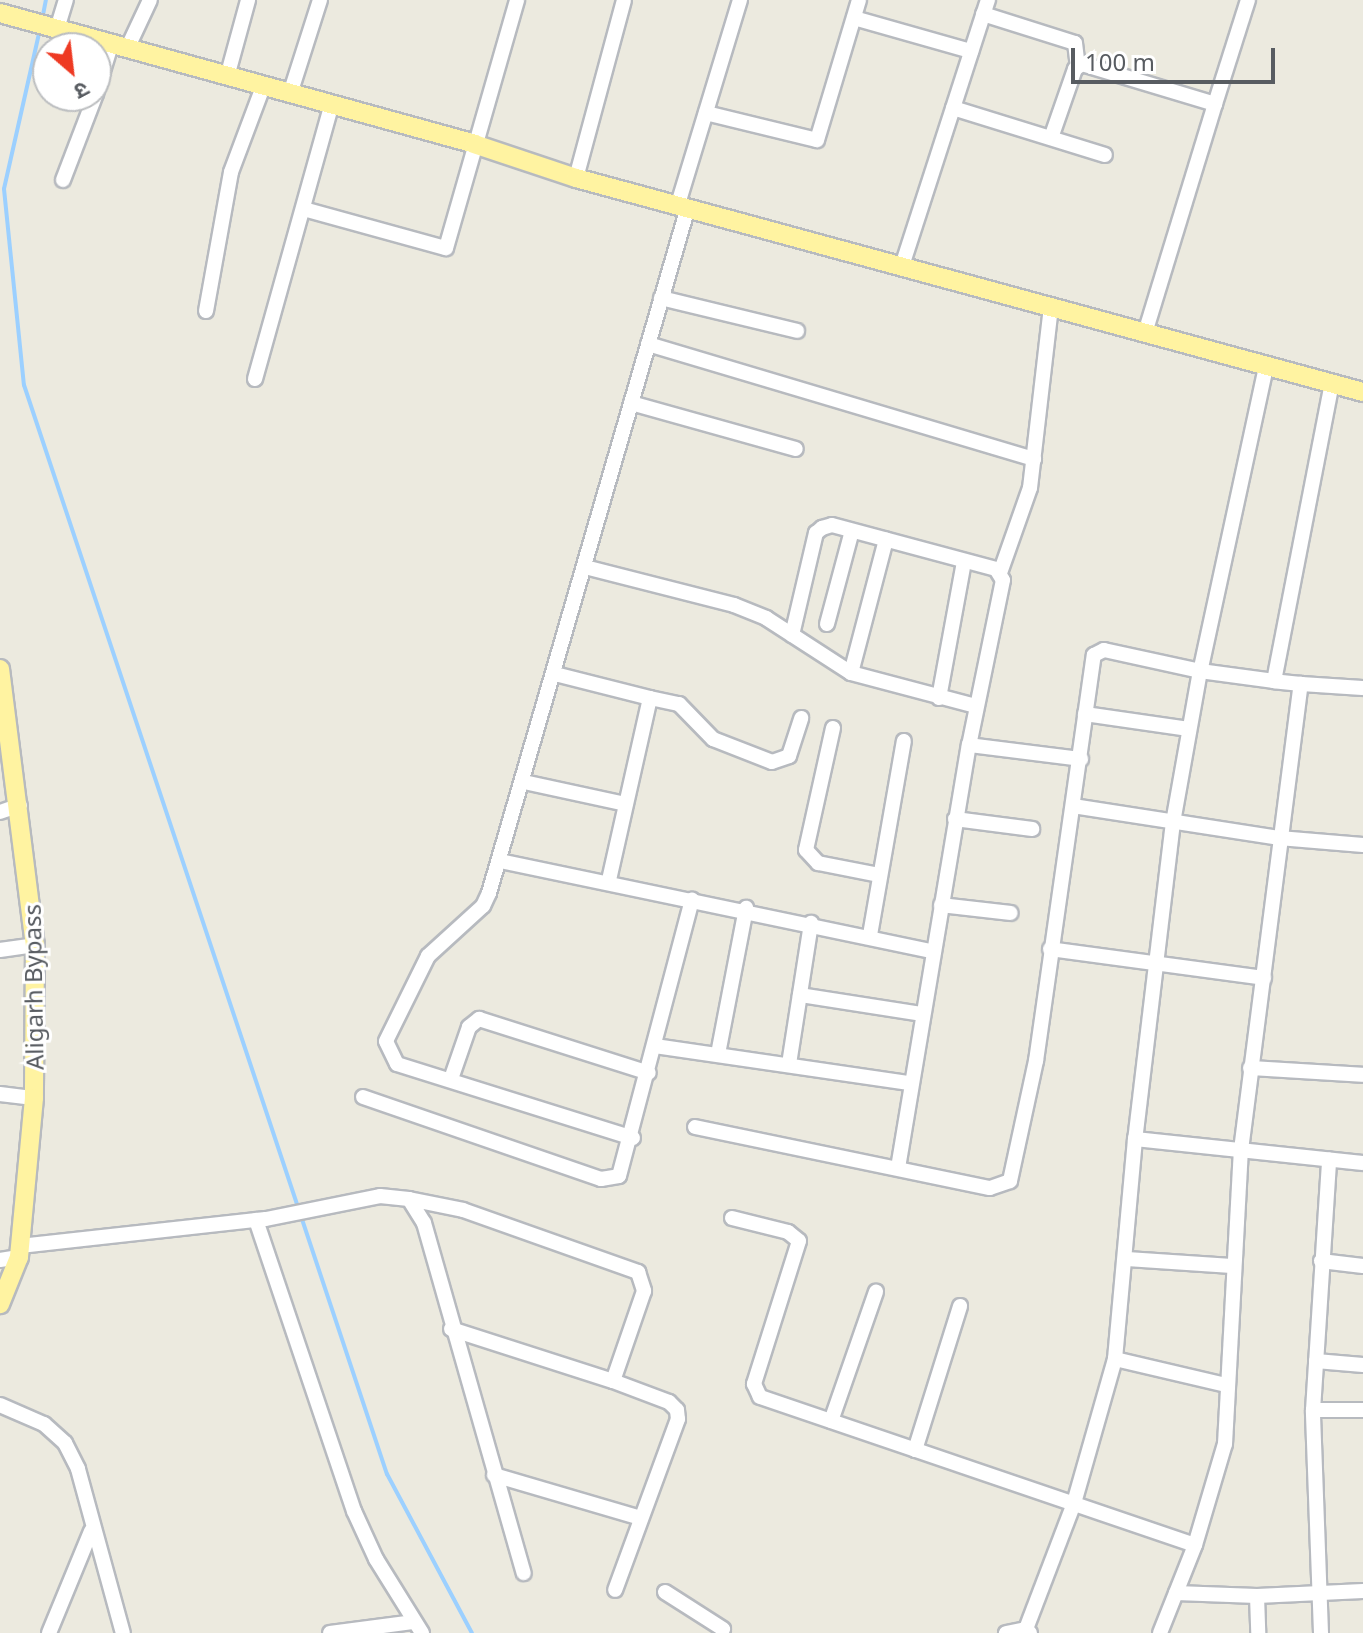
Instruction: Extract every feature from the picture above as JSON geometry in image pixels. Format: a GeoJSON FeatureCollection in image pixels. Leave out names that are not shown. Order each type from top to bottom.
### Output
{"type":"FeatureCollection","features":[{"type":"Feature","properties":{"kind":"main road"},"geometry":{"type":"LineString","coordinates":[[0,13],[331,107],[474,144],[576,178],[1363,392]]}},
{"type":"Feature","properties":{"kind":"main road","name":"Aligarh Bypass"},"geometry":{"type":"LineString","coordinates":[[0,669],[20,805],[35,945],[34,1098],[13,1255],[0,1304]]}},
{"type":"Feature","properties":{"kind":"street"},"geometry":{"type":"LineString","coordinates":[[51,28],[66,0]]}},
{"type":"Feature","properties":{"kind":"street"},"geometry":{"type":"LineString","coordinates":[[112,62],[150,0]]}},
{"type":"Feature","properties":{"kind":"street"},"geometry":{"type":"LineString","coordinates":[[227,77],[248,0]]}},
{"type":"Feature","properties":{"kind":"street"},"geometry":{"type":"LineString","coordinates":[[290,94],[320,0]]}},
{"type":"Feature","properties":{"kind":"street"},"geometry":{"type":"LineString","coordinates":[[304,209],[446,248],[517,0]]}},
{"type":"Feature","properties":{"kind":"street"},"geometry":{"type":"LineString","coordinates":[[576,178],[624,0]]}},
{"type":"Feature","properties":{"kind":"street"},"geometry":{"type":"LineString","coordinates":[[633,1138],[397,1064],[386,1041],[428,956],[483,906],[500,861],[661,298],[706,113],[740,0]]}},
{"type":"Feature","properties":{"kind":"street"},"geometry":{"type":"LineString","coordinates":[[706,113],[817,140],[859,0]]}},
{"type":"Feature","properties":{"kind":"street"},"geometry":{"type":"LineString","coordinates":[[1145,333],[1248,0]]}},
{"type":"Feature","properties":{"kind":"street"},"geometry":{"type":"LineString","coordinates":[[902,266],[986,7],[1075,43],[1078,66],[1051,138]]}},
{"type":"Feature","properties":{"kind":"street"},"geometry":{"type":"LineString","coordinates":[[854,18],[971,51]]}},
{"type":"Feature","properties":{"kind":"street"},"geometry":{"type":"LineString","coordinates":[[1078,66],[1215,104]]}},
{"type":"Feature","properties":{"kind":"street"},"geometry":{"type":"LineString","coordinates":[[206,311],[231,172],[263,87]]}},
{"type":"Feature","properties":{"kind":"street"},"geometry":{"type":"LineString","coordinates":[[255,379],[331,107]]}},
{"type":"Feature","properties":{"kind":"street"},"geometry":{"type":"LineString","coordinates":[[953,108],[1105,155]]}},
{"type":"Feature","properties":{"kind":"street"},"geometry":{"type":"LineString","coordinates":[[63,180],[89,112]]}},
{"type":"Feature","properties":{"kind":"street"},"geometry":{"type":"LineString","coordinates":[[661,298],[797,331]]}},
{"type":"Feature","properties":{"kind":"street"},"geometry":{"type":"LineString","coordinates":[[898,1168],[931,951],[1000,573],[1025,513],[1051,307]]}},
{"type":"Feature","properties":{"kind":"street"},"geometry":{"type":"LineString","coordinates":[[648,344],[1034,459]]}},
{"type":"Feature","properties":{"kind":"street"},"geometry":{"type":"LineString","coordinates":[[1006,1633],[1028,1631],[1074,1503],[1115,1359],[1127,1259],[1135,1139],[1173,822],[1200,671],[1266,367]]}},
{"type":"Feature","properties":{"kind":"street"},"geometry":{"type":"LineString","coordinates":[[1274,681],[1332,383]]}},
{"type":"Feature","properties":{"kind":"street"},"geometry":{"type":"LineString","coordinates":[[631,403],[796,449]]}},
{"type":"Feature","properties":{"kind":"street"},"geometry":{"type":"LineString","coordinates":[[792,635],[816,533],[832,525],[1000,573]]}},
{"type":"Feature","properties":{"kind":"street"},"geometry":{"type":"LineString","coordinates":[[827,624],[852,531]]}},
{"type":"Feature","properties":{"kind":"street"},"geometry":{"type":"LineString","coordinates":[[851,673],[886,540]]}},
{"type":"Feature","properties":{"kind":"street"},"geometry":{"type":"LineString","coordinates":[[939,698],[964,562]]}},
{"type":"Feature","properties":{"kind":"street"},"geometry":{"type":"LineString","coordinates":[[585,567],[734,605],[792,635],[851,673],[976,706]]}},
{"type":"Feature","properties":{"kind":"street"},"geometry":{"type":"LineString","coordinates":[[695,1127],[990,1188],[1010,1181],[1026,1122],[1081,759],[1085,714],[1098,651],[1200,671],[1301,684],[1363,688]]}},
{"type":"Feature","properties":{"kind":"street"},"geometry":{"type":"LineString","coordinates":[[555,674],[679,704],[713,739],[772,762],[789,756],[801,718]]}},
{"type":"Feature","properties":{"kind":"street"},"geometry":{"type":"LineString","coordinates":[[1160,1633],[1195,1545],[1225,1444],[1232,1266],[1241,1150],[1301,684]]}},
{"type":"Feature","properties":{"kind":"street"},"geometry":{"type":"LineString","coordinates":[[609,880],[650,698]]}},
{"type":"Feature","properties":{"kind":"street"},"geometry":{"type":"LineString","coordinates":[[1085,714],[1189,729]]}},
{"type":"Feature","properties":{"kind":"street"},"geometry":{"type":"LineString","coordinates":[[833,728],[806,850],[818,863],[880,875]]}},
{"type":"Feature","properties":{"kind":"street"},"geometry":{"type":"LineString","coordinates":[[870,935],[904,741]]}},
{"type":"Feature","properties":{"kind":"street"},"geometry":{"type":"LineString","coordinates":[[969,745],[1081,759]]}},
{"type":"Feature","properties":{"kind":"street"},"geometry":{"type":"LineString","coordinates":[[524,782],[626,804]]}},
{"type":"Feature","properties":{"kind":"street"},"geometry":{"type":"LineString","coordinates":[[0,812],[20,805]]}},
{"type":"Feature","properties":{"kind":"street"},"geometry":{"type":"LineString","coordinates":[[1073,806],[1279,838],[1363,845]]}},
{"type":"Feature","properties":{"kind":"street"},"geometry":{"type":"LineString","coordinates":[[955,819],[1032,829]]}},
{"type":"Feature","properties":{"kind":"street"},"geometry":{"type":"LineString","coordinates":[[500,861],[746,908],[931,951]]}},
{"type":"Feature","properties":{"kind":"street"},"geometry":{"type":"LineString","coordinates":[[363,1097],[611,1180],[624,1169],[633,1138],[692,899]]}},
{"type":"Feature","properties":{"kind":"street"},"geometry":{"type":"LineString","coordinates":[[941,905],[1011,913]]}},
{"type":"Feature","properties":{"kind":"street"},"geometry":{"type":"LineString","coordinates":[[718,1054],[746,908]]}},
{"type":"Feature","properties":{"kind":"street"},"geometry":{"type":"LineString","coordinates":[[789,1064],[811,923]]}},
{"type":"Feature","properties":{"kind":"street"},"geometry":{"type":"LineString","coordinates":[[0,950],[35,945]]}},
{"type":"Feature","properties":{"kind":"street"},"geometry":{"type":"LineString","coordinates":[[1050,949],[1264,978]]}},
{"type":"Feature","properties":{"kind":"street"},"geometry":{"type":"LineString","coordinates":[[800,995],[921,1014]]}},
{"type":"Feature","properties":{"kind":"street"},"geometry":{"type":"LineString","coordinates":[[451,1079],[469,1027],[479,1019],[649,1073]]}},
{"type":"Feature","properties":{"kind":"street"},"geometry":{"type":"LineString","coordinates":[[655,1046],[909,1083]]}},
{"type":"Feature","properties":{"kind":"street"},"geometry":{"type":"LineString","coordinates":[[1250,1068],[1363,1075]]}},
{"type":"Feature","properties":{"kind":"street"},"geometry":{"type":"LineString","coordinates":[[0,1094],[34,1098]]}},
{"type":"Feature","properties":{"kind":"street"},"geometry":{"type":"LineString","coordinates":[[1135,1139],[1363,1163]]}},
{"type":"Feature","properties":{"kind":"street"},"geometry":{"type":"LineString","coordinates":[[1321,1633],[1313,1410],[1329,1160]]}},
{"type":"Feature","properties":{"kind":"street"},"geometry":{"type":"LineString","coordinates":[[13,1255],[261,1219],[380,1196],[463,1210],[638,1272],[644,1291],[613,1381]]}},
{"type":"Feature","properties":{"kind":"street"},"geometry":{"type":"LineString","coordinates":[[409,1199],[424,1223],[451,1329],[524,1573]]}},
{"type":"Feature","properties":{"kind":"street"},"geometry":{"type":"LineString","coordinates":[[732,1218],[794,1234],[799,1241],[755,1392],[831,1421],[1195,1545]]}},
{"type":"Feature","properties":{"kind":"street"},"geometry":{"type":"LineString","coordinates":[[261,1219],[354,1511],[418,1627],[330,1633]]}},
{"type":"Feature","properties":{"kind":"street"},"geometry":{"type":"LineString","coordinates":[[1127,1259],[1232,1266]]}},
{"type":"Feature","properties":{"kind":"street"},"geometry":{"type":"LineString","coordinates":[[1321,1261],[1363,1266]]}},
{"type":"Feature","properties":{"kind":"street"},"geometry":{"type":"LineString","coordinates":[[831,1421],[876,1292]]}},
{"type":"Feature","properties":{"kind":"street"},"geometry":{"type":"LineString","coordinates":[[915,1450],[960,1306]]}},
{"type":"Feature","properties":{"kind":"street"},"geometry":{"type":"LineString","coordinates":[[451,1329],[613,1381],[669,1402],[677,1410],[678,1419],[615,1590]]}},
{"type":"Feature","properties":{"kind":"street"},"geometry":{"type":"LineString","coordinates":[[1115,1359],[1226,1385]]}},
{"type":"Feature","properties":{"kind":"street"},"geometry":{"type":"LineString","coordinates":[[1316,1361],[1363,1365]]}},
{"type":"Feature","properties":{"kind":"street"},"geometry":{"type":"LineString","coordinates":[[0,1405],[44,1424],[65,1443],[78,1469],[91,1531],[123,1633]]}},
{"type":"Feature","properties":{"kind":"street"},"geometry":{"type":"LineString","coordinates":[[1313,1410],[1363,1410]]}},
{"type":"Feature","properties":{"kind":"street"},"geometry":{"type":"LineString","coordinates":[[494,1475],[641,1518]]}},
{"type":"Feature","properties":{"kind":"street"},"geometry":{"type":"LineString","coordinates":[[49,1633],[91,1531]]}},
{"type":"Feature","properties":{"kind":"street"},"geometry":{"type":"LineString","coordinates":[[1176,1593],[1257,1596],[1363,1591]]}},
{"type":"Feature","properties":{"kind":"street"},"geometry":{"type":"LineString","coordinates":[[665,1592],[724,1632]]}},
{"type":"Feature","properties":{"kind":"street"},"geometry":{"type":"LineString","coordinates":[[1257,1596],[1258,1633]]}},
{"type":"Feature","properties":{"kind":"waterway"},"geometry":{"type":"LineString","coordinates":[[42,20],[46,0]]}},
{"type":"Feature","properties":{"kind":"waterway"},"geometry":{"type":"LineString","coordinates":[[40,29],[4,189],[24,385],[387,1474],[472,1633]]}}]}
